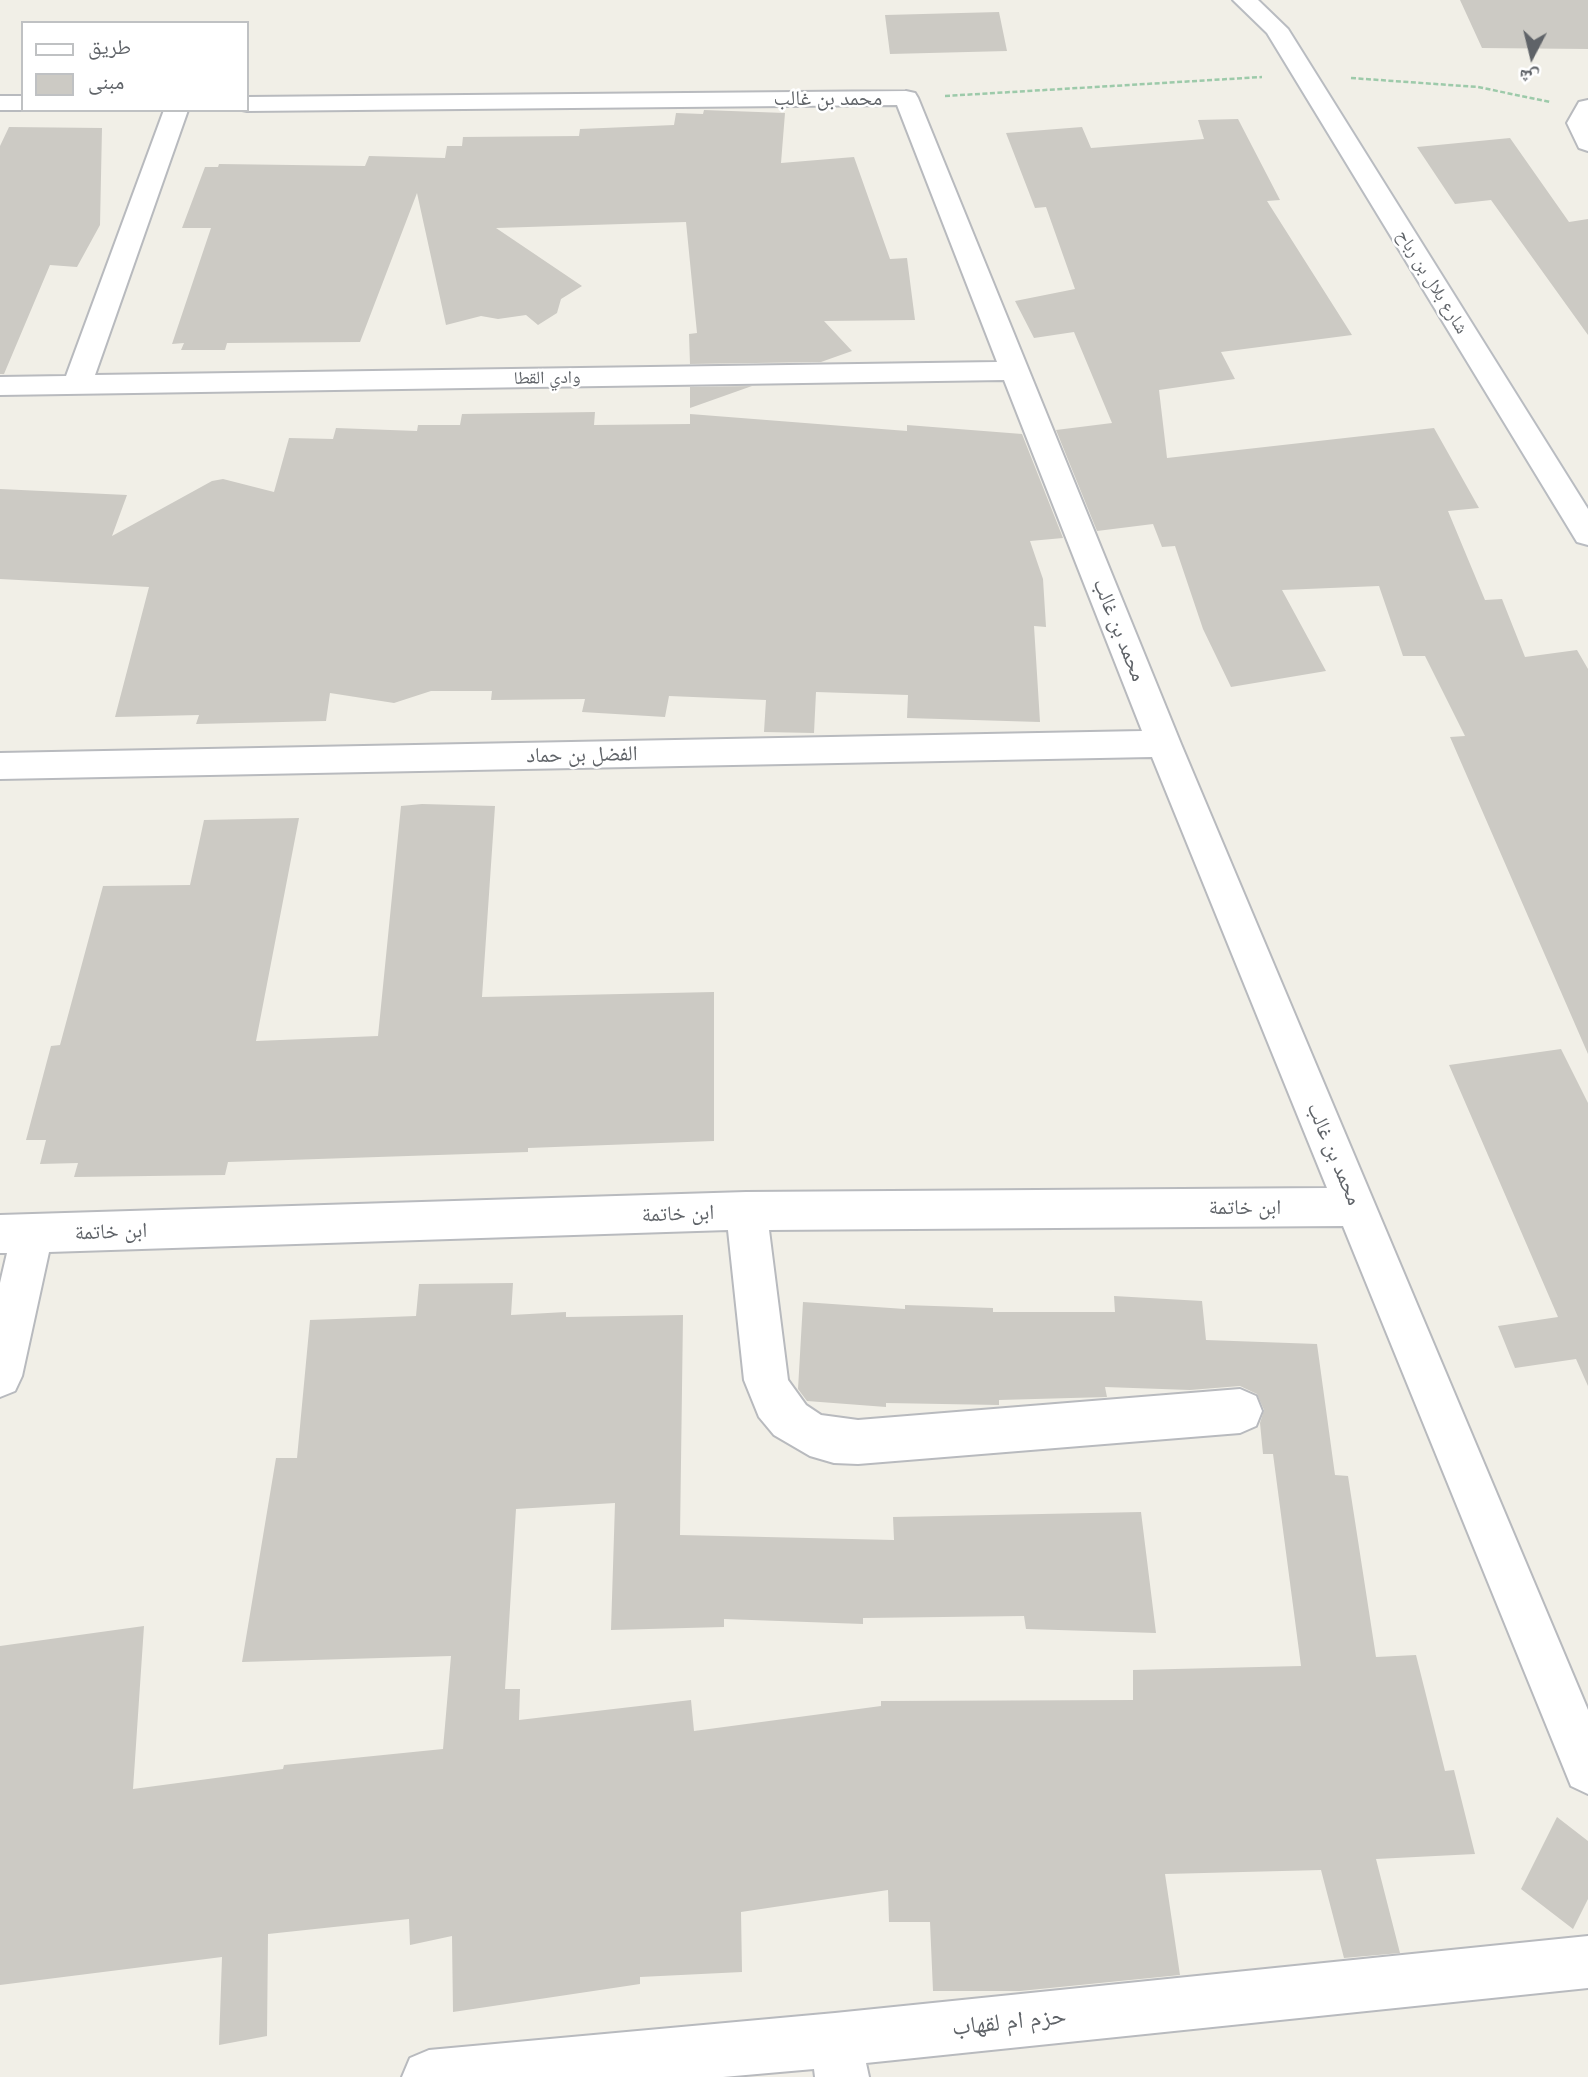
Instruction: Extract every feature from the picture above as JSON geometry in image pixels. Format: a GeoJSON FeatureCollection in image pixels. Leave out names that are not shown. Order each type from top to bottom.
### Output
{"type":"FeatureCollection","features":[{"type":"Feature","properties":{"kind":"street","name":"شارع بلال بن رباح"},"geometry":{"type":"LineString","coordinates":[[1245,0],[1279,18],[1304,75],[1588,534]]}},
{"type":"Feature","properties":{"kind":"street","name":"محمد بن غالب"},"geometry":{"type":"LineString","coordinates":[[248,104],[906,98],[1164,744],[1588,1769]]}},
{"type":"Feature","properties":{"kind":"street"},"geometry":{"type":"LineString","coordinates":[[0,103],[21,103]]}},
{"type":"Feature","properties":{"kind":"street"},"geometry":{"type":"LineString","coordinates":[[1586,108],[1579,123],[1588,143]]}},
{"type":"Feature","properties":{"kind":"street"},"geometry":{"type":"LineString","coordinates":[[77,385],[175,112]]}},
{"type":"Feature","properties":{"kind":"street","name":"وادي القطا"},"geometry":{"type":"LineString","coordinates":[[0,386],[1016,371]]}},
{"type":"Feature","properties":{"kind":"street","name":"الفضل بن حماد"},"geometry":{"type":"LineString","coordinates":[[0,766],[1164,744]]}},
{"type":"Feature","properties":{"kind":"street","name":"ابن خاتمة"},"geometry":{"type":"LineString","coordinates":[[16,1234],[747,1211],[1356,1207]]}},
{"type":"Feature","properties":{"kind":"street"},"geometry":{"type":"LineString","coordinates":[[747,1211],[766,1380],[775,1402],[790,1420],[810,1434],[834,1441],[858,1442],[1240,1411]]}},
{"type":"Feature","properties":{"kind":"street"},"geometry":{"type":"LineString","coordinates":[[0,1376],[16,1234]]}},
{"type":"Feature","properties":{"kind":"street","name":"حزم ام لقهاب"},"geometry":{"type":"LineString","coordinates":[[429,2077],[839,2058],[1588,1962]]}},
{"type":"Feature","properties":{"kind":"path"},"geometry":{"type":"LineString","coordinates":[[906,98],[1304,75],[1478,87],[1586,108]]}},
{"type":"Feature","properties":{"kind":"building"},"geometry":{"type":"Polygon","coordinates":[[[1460,0],[1588,0],[1588,49],[1482,48],[1460,0]]]}},
{"type":"Feature","properties":{"kind":"building"},"geometry":{"type":"Polygon","coordinates":[[[999,12],[1007,51],[890,54],[885,15],[999,12]]]}},
{"type":"Feature","properties":{"kind":"building"},"geometry":{"type":"Polygon","coordinates":[[[704,110],[785,113],[781,163],[854,157],[890,259],[907,258],[915,320],[824,321],[852,351],[821,362],[690,364],[689,334],[697,333],[686,222],[496,228],[582,286],[561,299],[557,313],[538,325],[526,315],[498,319],[481,316],[446,325],[417,193],[360,342],[227,343],[225,350],[181,350],[184,343],[172,344],[211,228],[182,228],[205,167],[218,167],[219,164],[365,166],[369,156],[445,158],[447,146],[462,146],[463,137],[579,136],[580,129],[674,125],[676,113],[703,114],[704,110]]]}},
{"type":"Feature","properties":{"kind":"building"},"geometry":{"type":"Polygon","coordinates":[[[1238,119],[1280,200],[1267,201],[1352,335],[1221,352],[1235,379],[1159,390],[1167,458],[1434,428],[1479,508],[1448,511],[1485,600],[1502,599],[1525,657],[1577,650],[1588,669],[1588,1054],[1450,737],[1465,736],[1425,656],[1403,656],[1379,586],[1282,590],[1326,671],[1231,687],[1203,629],[1175,546],[1162,547],[1153,524],[1097,531],[1056,430],[1112,423],[1074,332],[1034,338],[1015,301],[1075,289],[1046,207],[1035,208],[1006,133],[1082,127],[1091,148],[1204,139],[1198,120],[1238,119]]]}},
{"type":"Feature","properties":{"kind":"building"},"geometry":{"type":"Polygon","coordinates":[[[9,127],[102,128],[100,225],[77,267],[50,265],[4,374],[0,374],[0,146],[9,127]]]}},
{"type":"Feature","properties":{"kind":"building"},"geometry":{"type":"Polygon","coordinates":[[[1510,138],[1569,222],[1588,219],[1588,335],[1491,200],[1455,204],[1417,147],[1510,138]]]}},
{"type":"Feature","properties":{"kind":"building"},"geometry":{"type":"Polygon","coordinates":[[[752,386],[690,408],[690,387],[752,386]]]}},
{"type":"Feature","properties":{"kind":"building"},"geometry":{"type":"Polygon","coordinates":[[[595,412],[594,425],[690,424],[690,414],[907,431],[907,425],[1022,434],[1063,538],[1030,541],[1043,579],[1046,627],[1034,626],[1040,722],[907,718],[908,695],[816,692],[814,733],[764,732],[766,700],[669,696],[665,717],[582,712],[585,699],[491,700],[492,691],[431,691],[394,703],[330,693],[326,721],[196,724],[199,715],[115,717],[149,587],[0,579],[0,489],[127,495],[112,536],[212,481],[223,479],[274,492],[289,438],[333,439],[336,428],[417,431],[418,425],[460,425],[462,414],[595,412]]]}},
{"type":"Feature","properties":{"kind":"building"},"geometry":{"type":"Polygon","coordinates":[[[401,806],[495,806],[482,997],[714,992],[714,1141],[528,1148],[528,1152],[228,1162],[225,1175],[74,1177],[78,1163],[40,1164],[46,1140],[26,1140],[51,1046],[60,1045],[103,886],[190,885],[204,820],[299,818],[256,1041],[378,1036],[401,806]]]}},
{"type":"Feature","properties":{"kind":"building"},"geometry":{"type":"Polygon","coordinates":[[[1561,1049],[1588,1103],[1588,1386],[1576,1359],[1515,1368],[1498,1326],[1558,1317],[1449,1065],[1561,1049]]]}},
{"type":"Feature","properties":{"kind":"building"},"geometry":{"type":"Polygon","coordinates":[[[513,1283],[511,1315],[566,1312],[566,1317],[683,1315],[680,1535],[894,1540],[893,1517],[1141,1512],[1156,1633],[1026,1629],[1024,1616],[863,1618],[863,1624],[724,1619],[724,1627],[611,1630],[615,1503],[516,1509],[505,1689],[520,1689],[519,1720],[691,1700],[694,1731],[881,1706],[881,1701],[1133,1700],[1133,1670],[1301,1666],[1273,1454],[1263,1454],[1260,1423],[1264,1410],[1257,1394],[1240,1386],[1190,1390],[1105,1387],[1107,1397],[999,1400],[999,1405],[886,1403],[886,1407],[807,1401],[798,1389],[803,1302],[905,1309],[905,1305],[993,1308],[993,1312],[1115,1312],[1114,1296],[1202,1301],[1206,1340],[1317,1344],[1335,1475],[1348,1476],[1376,1657],[1416,1655],[1445,1771],[1454,1770],[1475,1854],[1376,1859],[1400,1953],[1344,1958],[1321,1870],[1165,1874],[1180,1975],[1020,1991],[933,1991],[930,1922],[889,1922],[888,1890],[741,1912],[742,1972],[640,1977],[640,1984],[453,2012],[452,1936],[410,1945],[409,1919],[268,1934],[267,2036],[219,2045],[222,1957],[0,1985],[0,1646],[144,1626],[133,1789],[283,1769],[284,1765],[443,1749],[451,1656],[242,1662],[276,1458],[297,1458],[310,1320],[416,1316],[419,1284],[513,1283]]]}},
{"type":"Feature","properties":{"kind":"building"},"geometry":{"type":"Polygon","coordinates":[[[1557,1817],[1588,1841],[1588,1899],[1573,1929],[1521,1889],[1557,1817]]]}}]}
